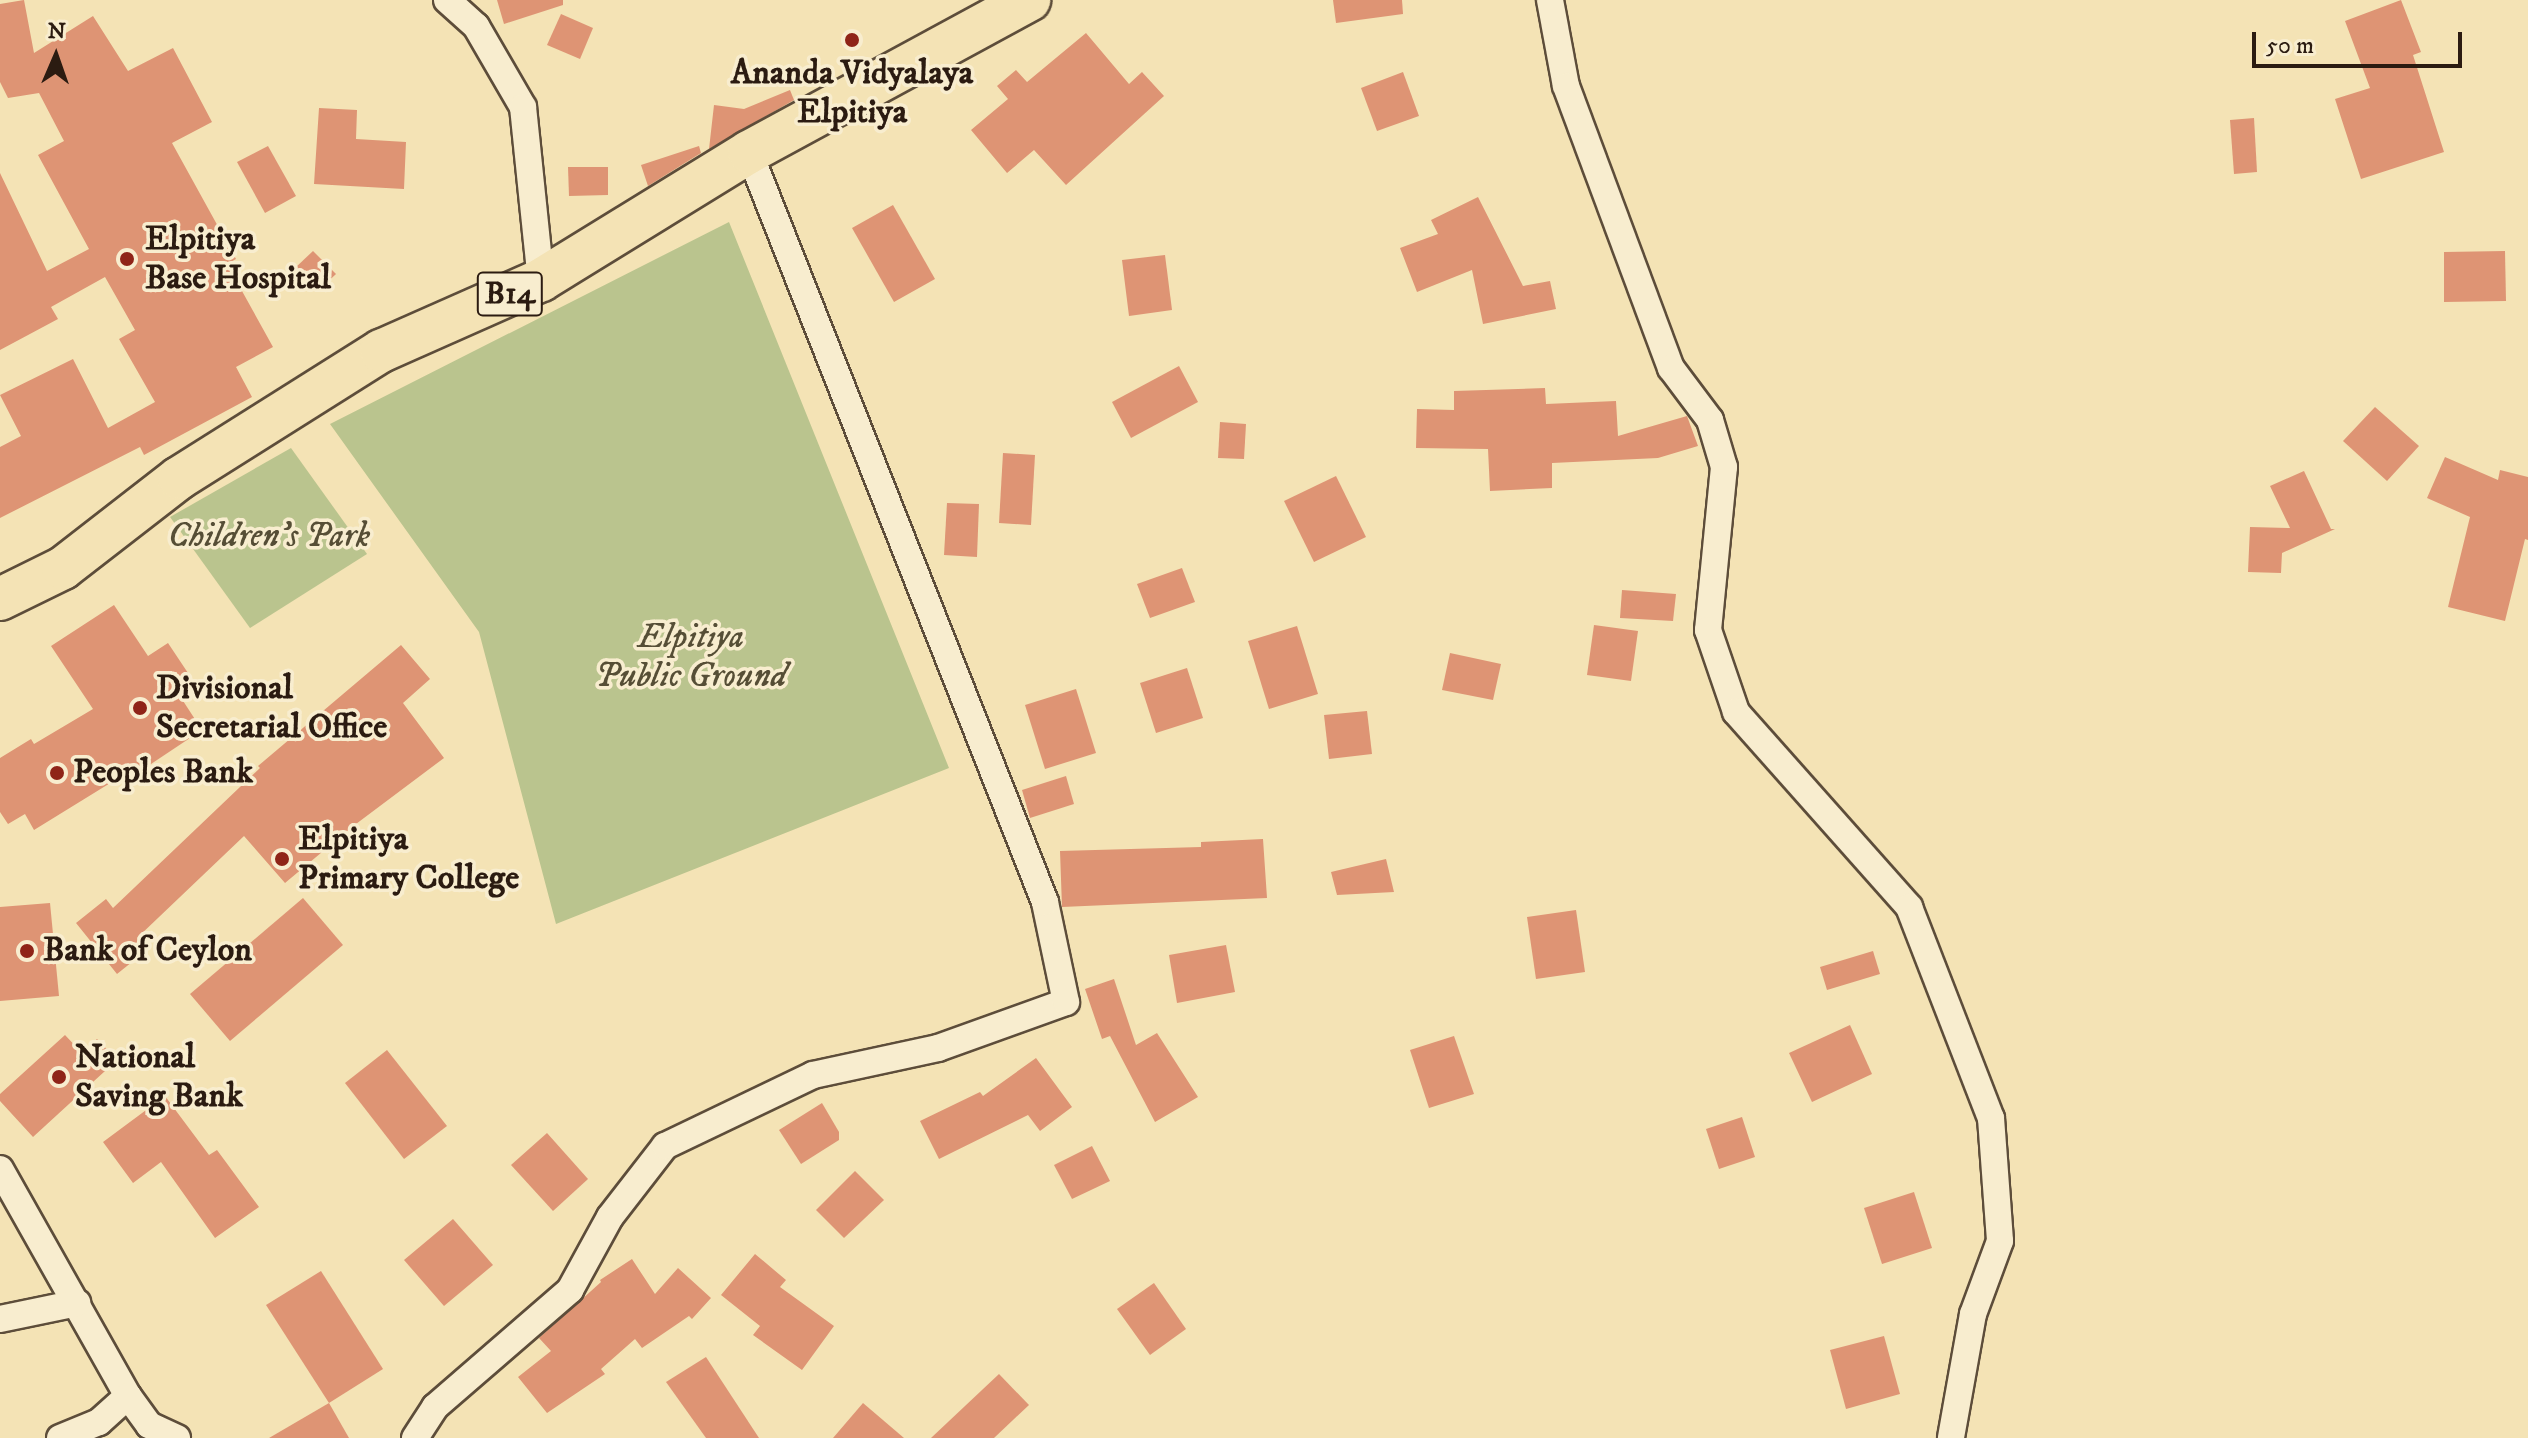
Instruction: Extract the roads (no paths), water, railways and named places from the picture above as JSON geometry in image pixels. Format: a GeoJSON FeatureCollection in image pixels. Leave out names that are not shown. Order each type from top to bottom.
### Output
{"type":"FeatureCollection","features":[{"type":"Feature","properties":{"kind":"main road","name":"B14"},"geometry":{"type":"LineString","coordinates":[[0,599],[63,568],[179,478],[381,351],[541,280],[749,152],[1029,0]]}},
{"type":"Feature","properties":{"kind":"street"},"geometry":{"type":"LineString","coordinates":[[447,0],[476,26],[523,107],[541,280]]}},
{"type":"Feature","properties":{"kind":"street"},"geometry":{"type":"LineString","coordinates":[[1550,0],[1566,86],[1671,368],[1710,420],[1724,467],[1708,630],[1736,712],[1909,907],[1991,1118],[2000,1241],[1973,1314],[1951,1438]]}},
{"type":"Feature","properties":{"kind":"street"},"geometry":{"type":"LineString","coordinates":[[415,1438],[435,1407],[570,1290],[610,1217],[665,1146],[813,1075],[938,1048],[1066,1002],[1045,902],[749,152]]}},
{"type":"Feature","properties":{"kind":"street"},"geometry":{"type":"LineString","coordinates":[[0,1169],[128,1396],[149,1425],[177,1438]]}},
{"type":"Feature","properties":{"kind":"street"},"geometry":{"type":"LineString","coordinates":[[0,1319],[77,1303]]}},
{"type":"Feature","properties":{"kind":"street"},"geometry":{"type":"LineString","coordinates":[[60,1438],[99,1422],[128,1396]]}},
{"type":"Feature","properties":{"kind":"place","name":"Ananda Vidyalaya Elpitiya"},"geometry":{"type":"Point","coordinates":[852,40]}},
{"type":"Feature","properties":{"kind":"place","name":"Elpitiya Base Hospital"},"geometry":{"type":"Point","coordinates":[127,259]}},
{"type":"Feature","properties":{"kind":"place","name":"Divisional Secretarial Office"},"geometry":{"type":"Point","coordinates":[140,708]}},
{"type":"Feature","properties":{"kind":"place","name":"Peoples Bank"},"geometry":{"type":"Point","coordinates":[57,773]}},
{"type":"Feature","properties":{"kind":"place","name":"Elpitiya Primary College"},"geometry":{"type":"Point","coordinates":[282,859]}},
{"type":"Feature","properties":{"kind":"place","name":"Bank of Ceylon"},"geometry":{"type":"Point","coordinates":[27,951]}},
{"type":"Feature","properties":{"kind":"place","name":"National Saving Bank"},"geometry":{"type":"Point","coordinates":[59,1077]}},
{"type":"Feature","properties":{"kind":"park label","name":"Children's Park"},"geometry":{"type":"Point","coordinates":[269,537]}},
{"type":"Feature","properties":{"kind":"park label","name":"Elpitiya Public Ground"},"geometry":{"type":"Point","coordinates":[691,656]}}]}
